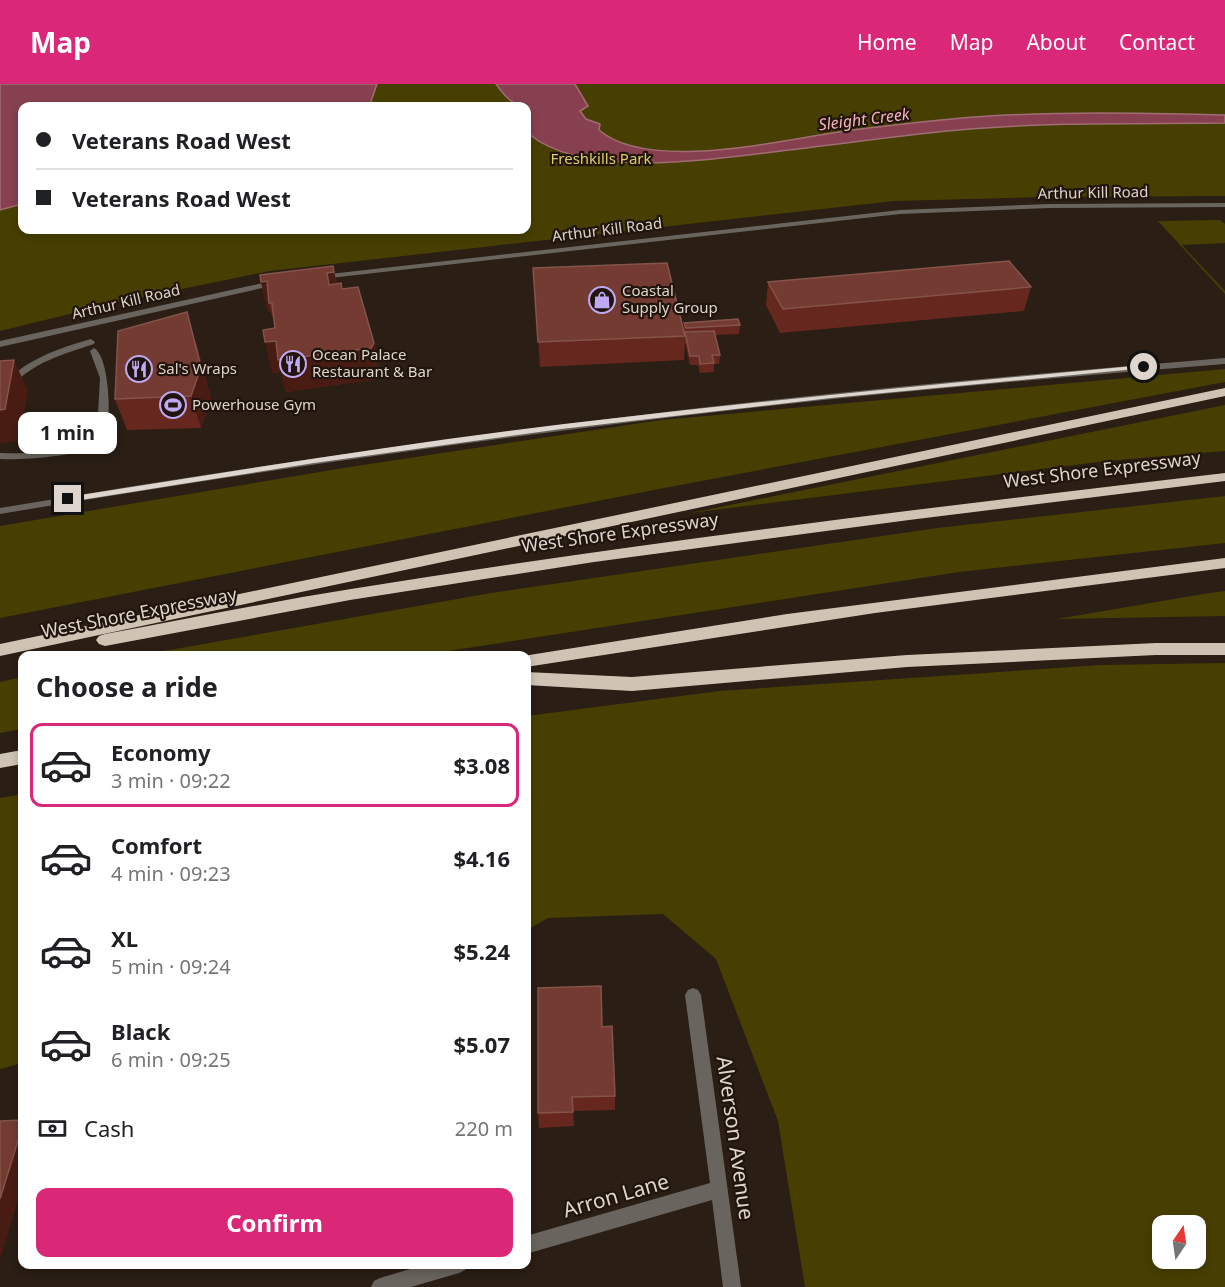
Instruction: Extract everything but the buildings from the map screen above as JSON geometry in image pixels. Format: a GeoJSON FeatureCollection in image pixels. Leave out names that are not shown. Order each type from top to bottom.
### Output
{"type":"FeatureCollection","features":[{"type":"Feature","properties":{"kind":"highway"},"geometry":{"type":"LineString","coordinates":[[0,650],[1225,392]]}},
{"type":"Feature","properties":{"kind":"highway","name":"West Shore Expressway"},"geometry":{"type":"LineString","coordinates":[[50,651],[382,589],[564,562],[959,508],[1225,477]]}},
{"type":"Feature","properties":{"kind":"highway"},"geometry":{"type":"LineString","coordinates":[[531,660],[732,627],[1013,588],[1225,563]]}},
{"type":"Feature","properties":{"kind":"highway"},"geometry":{"type":"LineString","coordinates":[[531,678],[632,684],[907,661],[1156,649],[1225,649]]}},
{"type":"Feature","properties":{"kind":"highway","name":"West Shore Expressway"},"geometry":{"type":"LineString","coordinates":[[0,660],[18,657]]}},
{"type":"Feature","properties":{"kind":"highway"},"geometry":{"type":"LineString","coordinates":[[0,761],[18,758]]}},
{"type":"Feature","properties":{"kind":"street","name":"Arthur Kill Road"},"geometry":{"type":"LineString","coordinates":[[306,279],[900,212],[1050,206],[1225,205]]}},
{"type":"Feature","properties":{"kind":"street","name":"Arthur Kill Road"},"geometry":{"type":"LineString","coordinates":[[0,344],[282,281]]}},
{"type":"Feature","properties":{"kind":"street"},"geometry":{"type":"LineString","coordinates":[[0,456],[81,447],[98,438],[102,432],[104,378],[92,347],[56,354],[22,371],[14,377],[4,394]]}},
{"type":"Feature","properties":{"kind":"street"},"geometry":{"type":"LineString","coordinates":[[0,511],[314,461],[561,426],[946,384],[1225,361]]}},
{"type":"Feature","properties":{"kind":"street","name":"Alverson Avenue"},"geometry":{"type":"LineString","coordinates":[[693,995],[732,1287]]}},
{"type":"Feature","properties":{"kind":"street","name":"Arron Lane"},"geometry":{"type":"LineString","coordinates":[[531,1244],[718,1190]]}},
{"type":"Feature","properties":{"kind":"street"},"geometry":{"type":"LineString","coordinates":[[380,1287],[442,1269]]}},
{"type":"Feature","properties":{"kind":"green space","name":"Freshkills Park"},"geometry":{"type":"Polygon","coordinates":[[[377,84],[1225,84],[1225,196],[894,201],[270,271],[119,302],[0,331],[0,210],[18,205],[18,234],[531,234],[531,102],[371,102],[377,84]]]}},
{"type":"Feature","properties":{"kind":"green space"},"geometry":{"type":"Polygon","coordinates":[[[1220,220],[1225,224],[1225,243],[1182,245],[1225,291],[1225,294],[1158,221],[1220,220]]]}},
{"type":"Feature","properties":{"kind":"green space"},"geometry":{"type":"Polygon","coordinates":[[[1225,369],[1225,382],[654,490],[0,618],[0,526],[343,468],[661,420],[1225,369]]]}},
{"type":"Feature","properties":{"kind":"green space"},"geometry":{"type":"Polygon","coordinates":[[[1225,405],[1225,451],[1106,461],[690,513],[1225,405]]]}},
{"type":"Feature","properties":{"kind":"green space"},"geometry":{"type":"Polygon","coordinates":[[[1225,496],[1225,543],[959,572],[449,651],[164,651],[491,593],[937,528],[1225,496]]]}},
{"type":"Feature","properties":{"kind":"green space"},"geometry":{"type":"Polygon","coordinates":[[[1225,591],[1225,616],[1057,619],[1203,594],[1225,591]]]}},
{"type":"Feature","properties":{"kind":"green space"},"geometry":{"type":"Polygon","coordinates":[[[1225,663],[1225,1287],[805,1287],[778,1121],[716,959],[663,914],[548,918],[531,928],[531,715],[719,691],[1101,665],[1225,663]]]}},
{"type":"Feature","properties":{"kind":"green space"},"geometry":{"type":"Polygon","coordinates":[[[18,678],[18,730],[0,733],[0,682],[18,678]]]}},
{"type":"Feature","properties":{"kind":"green space"},"geometry":{"type":"Polygon","coordinates":[[[18,795],[18,1064],[0,1069],[0,798],[18,795]]]}},
{"type":"Feature","properties":{"kind":"shaded area"},"geometry":{"type":"Polygon","coordinates":[[[0,84],[377,84],[371,102],[18,102],[18,205],[0,210],[0,84]]]}},
{"type":"Feature","properties":{"kind":"shaded area"},"geometry":{"type":"Polygon","coordinates":[[[496,84],[575,84],[588,106],[580,111],[586,119],[600,124],[599,130],[622,143],[651,150],[721,150],[867,128],[1006,115],[1100,113],[1225,115],[1225,123],[1065,124],[970,129],[728,158],[655,163],[619,162],[585,158],[555,149],[531,136],[531,102],[512,102],[496,84]]]}},
{"type":"Feature","properties":{"kind":"place","name":"Coastal Supply Group"},"geometry":{"type":"Point","coordinates":[602,300]}},
{"type":"Feature","properties":{"kind":"place","name":"Ocean Palace Restaurant & Bar"},"geometry":{"type":"Point","coordinates":[293,364]}},
{"type":"Feature","properties":{"kind":"place","name":"Sal's Wraps"},"geometry":{"type":"Point","coordinates":[139,369]}},
{"type":"Feature","properties":{"kind":"place","name":"Powerhouse Gym"},"geometry":{"type":"Point","coordinates":[173,405]}},
{"type":"Feature","properties":{"kind":"route"},"geometry":{"type":"LineString","coordinates":[[68,499],[561,426],[831,396],[1144,367]]}},
{"type":"Feature","properties":{"kind":"water label","name":"Sleight Creek"},"geometry":{"type":"Point","coordinates":[864,119]}}]}
